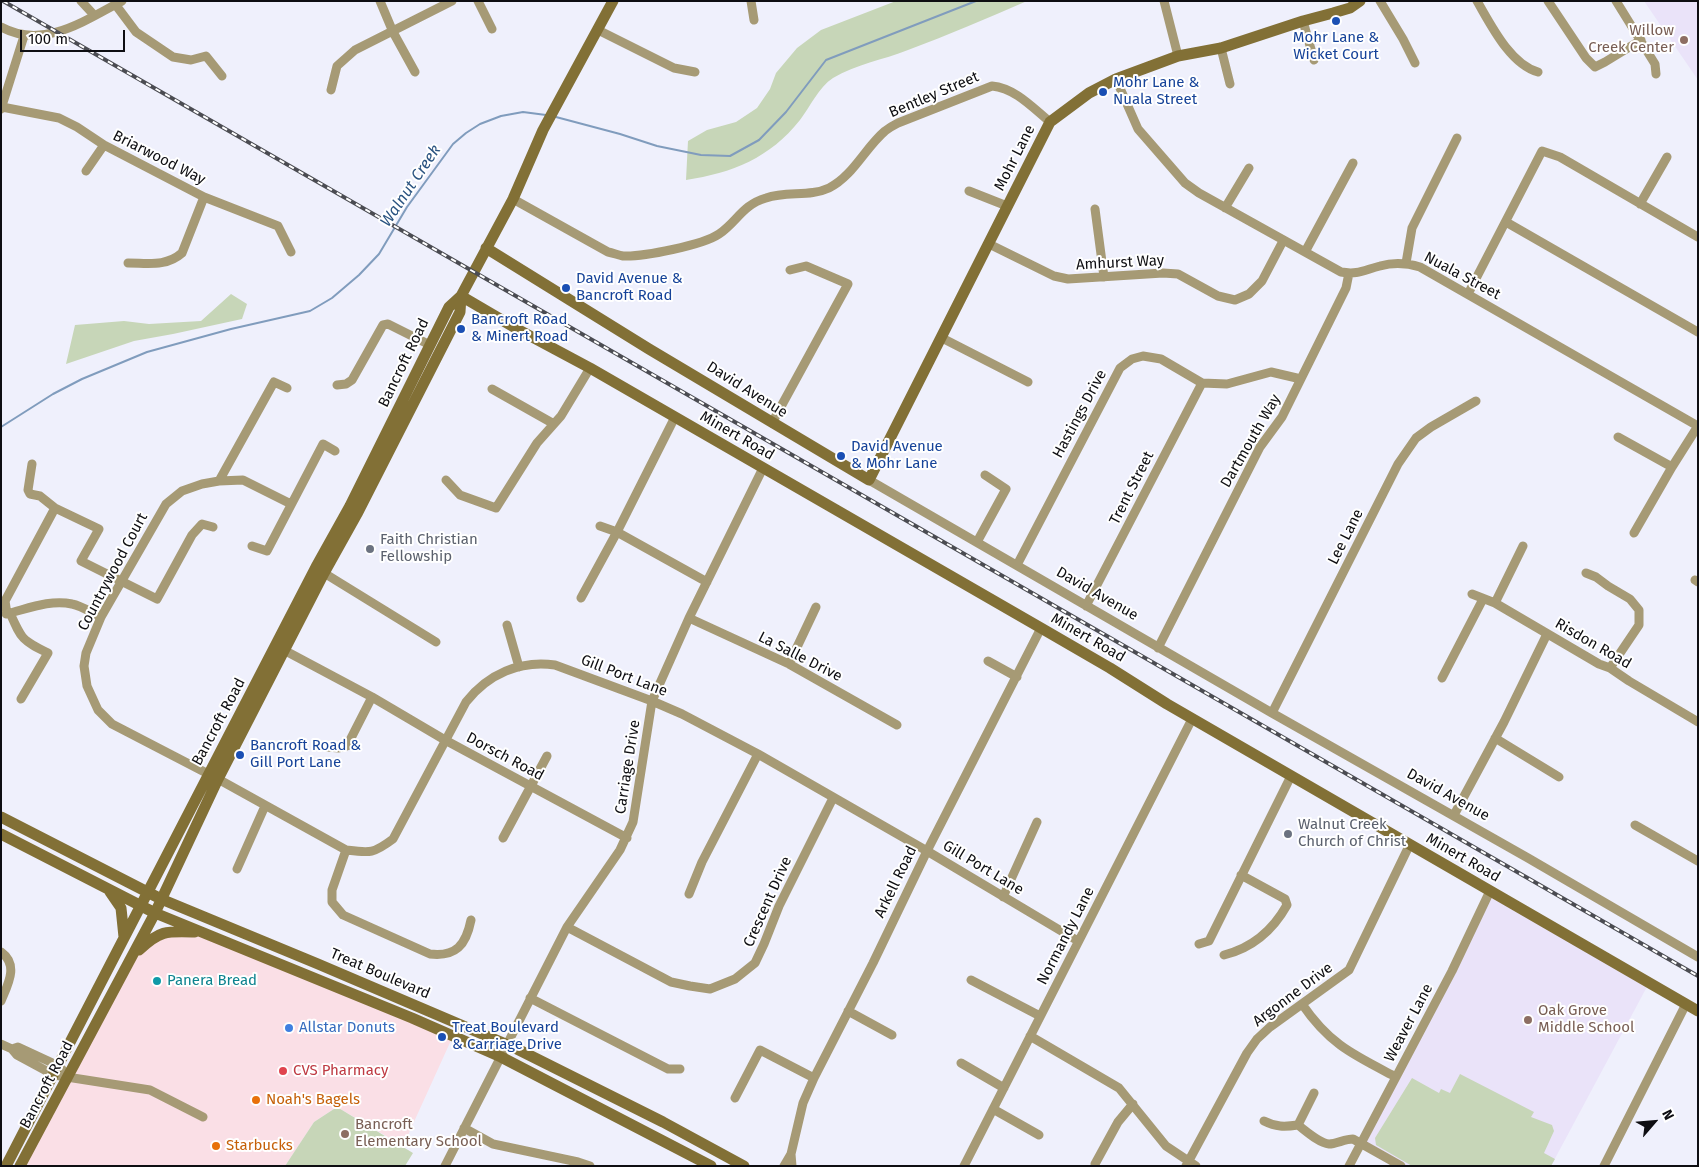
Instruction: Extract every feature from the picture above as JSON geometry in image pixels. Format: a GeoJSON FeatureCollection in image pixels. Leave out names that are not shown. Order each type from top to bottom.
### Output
{"type":"FeatureCollection","features":[{"type":"Feature","properties":{"kind":"street"},"geometry":{"type":"LineString","coordinates":[[82,1],[94,15]]}},
{"type":"Feature","properties":{"kind":"street"},"geometry":{"type":"LineString","coordinates":[[380,1],[393,32],[416,72]]}},
{"type":"Feature","properties":{"kind":"street"},"geometry":{"type":"LineString","coordinates":[[331,90],[337,66],[355,50],[452,1]]}},
{"type":"Feature","properties":{"kind":"street"},"geometry":{"type":"LineString","coordinates":[[478,1],[492,29]]}},
{"type":"Feature","properties":{"kind":"street","name":"Bancroft Road"},"geometry":{"type":"LineString","coordinates":[[280,648],[316,567],[350,506],[449,307],[461,296],[513,199],[544,130],[613,1]]}},
{"type":"Feature","properties":{"kind":"street"},"geometry":{"type":"LineString","coordinates":[[751,1],[754,20]]}},
{"type":"Feature","properties":{"kind":"street"},"geometry":{"type":"LineString","coordinates":[[1164,1],[1178,56]]}},
{"type":"Feature","properties":{"kind":"street","name":"Mohr Lane"},"geometry":{"type":"LineString","coordinates":[[869,480],[1050,122],[1089,93],[1116,80],[1178,56],[1221,48],[1303,21],[1350,8],[1360,1]]}},
{"type":"Feature","properties":{"kind":"street"},"geometry":{"type":"LineString","coordinates":[[1380,1],[1415,63]]}},
{"type":"Feature","properties":{"kind":"street"},"geometry":{"type":"LineString","coordinates":[[1477,1],[1501,40],[1516,58],[1528,69],[1538,72]]}},
{"type":"Feature","properties":{"kind":"street"},"geometry":{"type":"LineString","coordinates":[[1548,1],[1586,58],[1595,67],[1641,40]]}},
{"type":"Feature","properties":{"kind":"street"},"geometry":{"type":"LineString","coordinates":[[1616,1],[1655,64],[1656,74]]}},
{"type":"Feature","properties":{"kind":"street"},"geometry":{"type":"LineString","coordinates":[[1,27],[24,36],[41,36],[61,31],[118,3],[136,32],[173,57],[191,60],[206,56],[222,76]]}},
{"type":"Feature","properties":{"kind":"street"},"geometry":{"type":"LineString","coordinates":[[1303,21],[1314,60]]}},
{"type":"Feature","properties":{"kind":"street"},"geometry":{"type":"LineString","coordinates":[[598,30],[674,68],[695,72]]}},
{"type":"Feature","properties":{"kind":"street"},"geometry":{"type":"LineString","coordinates":[[2,108],[24,36]]}},
{"type":"Feature","properties":{"kind":"street"},"geometry":{"type":"LineString","coordinates":[[1221,48],[1230,84]]}},
{"type":"Feature","properties":{"kind":"street"},"geometry":{"type":"LineString","coordinates":[[1116,80],[1138,129],[1185,183],[1225,208],[1304,252],[1341,272],[1349,273]]}},
{"type":"Feature","properties":{"kind":"street","name":"Bentley Street"},"geometry":{"type":"LineString","coordinates":[[513,199],[608,252],[623,256],[644,254],[708,241],[720,233],[742,210],[765,198],[776,195],[816,192],[830,188],[848,173],[885,131],[898,123],[992,86],[1011,91],[1050,122]]}},
{"type":"Feature","properties":{"kind":"street","name":"Briarwood Way"},"geometry":{"type":"LineString","coordinates":[[2,108],[59,118],[77,127],[104,145],[204,196],[278,226],[291,252]]}},
{"type":"Feature","properties":{"kind":"street"},"geometry":{"type":"LineString","coordinates":[[1406,263],[1412,228],[1457,138]]}},
{"type":"Feature","properties":{"kind":"street"},"geometry":{"type":"LineString","coordinates":[[86,171],[104,145]]}},
{"type":"Feature","properties":{"kind":"street"},"geometry":{"type":"LineString","coordinates":[[1468,294],[1542,151],[1560,158],[1698,237]]}},
{"type":"Feature","properties":{"kind":"street"},"geometry":{"type":"LineString","coordinates":[[1640,204],[1667,157]]}},
{"type":"Feature","properties":{"kind":"street"},"geometry":{"type":"LineString","coordinates":[[1304,252],[1353,163]]}},
{"type":"Feature","properties":{"kind":"street"},"geometry":{"type":"LineString","coordinates":[[1225,208],[1249,168]]}},
{"type":"Feature","properties":{"kind":"street"},"geometry":{"type":"LineString","coordinates":[[969,191],[1007,206]]}},
{"type":"Feature","properties":{"kind":"street"},"geometry":{"type":"LineString","coordinates":[[128,263],[160,264],[175,259],[182,253],[204,196]]}},
{"type":"Feature","properties":{"kind":"street"},"geometry":{"type":"LineString","coordinates":[[1095,209],[1104,277]]}},
{"type":"Feature","properties":{"kind":"street"},"geometry":{"type":"LineString","coordinates":[[1506,222],[1698,332]]}},
{"type":"Feature","properties":{"kind":"street","name":"Amhurst Way"},"geometry":{"type":"LineString","coordinates":[[989,244],[1054,276],[1068,279],[1163,273],[1178,274],[1218,296],[1236,300],[1250,294],[1262,281],[1283,240]]}},
{"type":"Feature","properties":{"kind":"street","name":"David Avenue"},"geometry":{"type":"LineString","coordinates":[[486,248],[772,423],[869,480],[1698,957]]}},
{"type":"Feature","properties":{"kind":"street","name":"Nuala Street"},"geometry":{"type":"LineString","coordinates":[[1349,273],[1358,274],[1393,263],[1406,263],[1420,267],[1698,426]]}},
{"type":"Feature","properties":{"kind":"street"},"geometry":{"type":"LineString","coordinates":[[772,423],[848,284],[806,266],[790,270]]}},
{"type":"Feature","properties":{"kind":"street","name":"Dartmouth Way"},"geometry":{"type":"LineString","coordinates":[[1158,648],[1260,447],[1282,417],[1346,288],[1349,273]]}},
{"type":"Feature","properties":{"kind":"street","name":"Bancroft Road"},"geometry":{"type":"LineString","coordinates":[[6,1166],[140,906],[213,776],[280,648],[358,512],[460,312],[461,296]]}},
{"type":"Feature","properties":{"kind":"street","name":"Minert Road"},"geometry":{"type":"LineString","coordinates":[[461,296],[590,368],[1041,628],[1192,719],[1698,1011]]}},
{"type":"Feature","properties":{"kind":"street"},"geometry":{"type":"LineString","coordinates":[[336,384],[346,384],[352,380],[383,324],[388,324],[430,345]]}},
{"type":"Feature","properties":{"kind":"street"},"geometry":{"type":"LineString","coordinates":[[942,338],[1028,382]]}},
{"type":"Feature","properties":{"kind":"street","name":"Hastings Drive"},"geometry":{"type":"LineString","coordinates":[[1017,565],[1120,368],[1132,359],[1143,356],[1161,359],[1202,383],[1227,384],[1271,372],[1301,379]]}},
{"type":"Feature","properties":{"kind":"street"},"geometry":{"type":"LineString","coordinates":[[446,480],[460,495],[496,508],[537,443],[554,424],[590,368]]}},
{"type":"Feature","properties":{"kind":"street"},"geometry":{"type":"LineString","coordinates":[[219,481],[274,382],[288,388]]}},
{"type":"Feature","properties":{"kind":"street","name":"Trent Street"},"geometry":{"type":"LineString","coordinates":[[1086,606],[1202,383]]}},
{"type":"Feature","properties":{"kind":"street"},"geometry":{"type":"LineString","coordinates":[[492,389],[554,424]]}},
{"type":"Feature","properties":{"kind":"street","name":"Lee Lane"},"geometry":{"type":"LineString","coordinates":[[1272,713],[1398,464],[1416,438],[1476,401]]}},
{"type":"Feature","properties":{"kind":"street"},"geometry":{"type":"LineString","coordinates":[[581,598],[617,532],[675,417]]}},
{"type":"Feature","properties":{"kind":"street"},"geometry":{"type":"LineString","coordinates":[[1634,533],[1698,426]]}},
{"type":"Feature","properties":{"kind":"street"},"geometry":{"type":"LineString","coordinates":[[1618,437],[1672,468]]}},
{"type":"Feature","properties":{"kind":"street"},"geometry":{"type":"LineString","coordinates":[[252,546],[267,551],[323,444],[335,450]]}},
{"type":"Feature","properties":{"kind":"street"},"geometry":{"type":"LineString","coordinates":[[32,464],[28,490],[30,494],[40,496],[54,508],[99,529],[82,561],[157,598],[192,535],[202,524],[214,527]]}},
{"type":"Feature","properties":{"kind":"street","name":"Carriage Drive"},"geometry":{"type":"LineString","coordinates":[[445,1166],[567,926],[607,870],[627,838],[634,822],[652,701],[688,618],[763,468]]}},
{"type":"Feature","properties":{"kind":"street"},"geometry":{"type":"LineString","coordinates":[[977,542],[1006,489],[985,475]]}},
{"type":"Feature","properties":{"kind":"street","name":"Countrywood Court"},"geometry":{"type":"LineString","coordinates":[[213,776],[112,724],[98,710],[87,686],[84,666],[86,653],[101,617],[166,504],[182,492],[202,484],[243,480],[291,504]]}},
{"type":"Feature","properties":{"kind":"street"},"geometry":{"type":"LineString","coordinates":[[21,699],[48,653],[26,642],[19,634],[6,614],[5,601],[54,508]]}},
{"type":"Feature","properties":{"kind":"street"},"geometry":{"type":"LineString","coordinates":[[600,526],[617,532],[707,582]]}},
{"type":"Feature","properties":{"kind":"street"},"geometry":{"type":"LineString","coordinates":[[1495,603],[1523,546]]}},
{"type":"Feature","properties":{"kind":"street"},"geometry":{"type":"LineString","coordinates":[[324,573],[436,642]]}},
{"type":"Feature","properties":{"kind":"street"},"geometry":{"type":"LineString","coordinates":[[1586,573],[1596,577],[1630,599],[1638,610],[1639,625],[1610,668]]}},
{"type":"Feature","properties":{"kind":"street","name":"Risdon Road"},"geometry":{"type":"LineString","coordinates":[[1472,594],[1495,603],[1599,664],[1610,668],[1698,722]]}},
{"type":"Feature","properties":{"kind":"street"},"geometry":{"type":"LineString","coordinates":[[1442,678],[1483,598]]}},
{"type":"Feature","properties":{"kind":"street"},"geometry":{"type":"LineString","coordinates":[[6,614],[48,603],[64,603],[74,604],[101,617]]}},
{"type":"Feature","properties":{"kind":"street"},"geometry":{"type":"LineString","coordinates":[[789,664],[816,607]]}},
{"type":"Feature","properties":{"kind":"street","name":"La Salle Drive"},"geometry":{"type":"LineString","coordinates":[[688,618],[789,664],[897,725]]}},
{"type":"Feature","properties":{"kind":"street"},"geometry":{"type":"LineString","coordinates":[[507,625],[519,667]]}},
{"type":"Feature","properties":{"kind":"street","name":"Arkell Road"},"geometry":{"type":"LineString","coordinates":[[784,1166],[791,1154],[803,1103],[814,1078],[927,851],[1018,677],[1041,628]]}},
{"type":"Feature","properties":{"kind":"street"},"geometry":{"type":"LineString","coordinates":[[1454,815],[1496,738],[1547,634]]}},
{"type":"Feature","properties":{"kind":"street","name":"Dorsch Road"},"geometry":{"type":"LineString","coordinates":[[280,648],[627,838]]}},
{"type":"Feature","properties":{"kind":"street"},"geometry":{"type":"LineString","coordinates":[[988,661],[1018,677]]}},
{"type":"Feature","properties":{"kind":"street","name":"Gill Port Lane"},"geometry":{"type":"LineString","coordinates":[[213,776],[346,850],[368,853],[381,848],[393,839],[445,740],[466,702],[475,690],[497,674],[519,667],[542,663],[555,665],[682,714],[758,754],[927,851],[1078,941]]}},
{"type":"Feature","properties":{"kind":"street"},"geometry":{"type":"LineString","coordinates":[[327,747],[339,748],[347,746],[372,697]]}},
{"type":"Feature","properties":{"kind":"street","name":"Normandy Lane"},"geometry":{"type":"LineString","coordinates":[[964,1166],[1192,719]]}},
{"type":"Feature","properties":{"kind":"street"},"geometry":{"type":"LineString","coordinates":[[1496,738],[1559,777]]}},
{"type":"Feature","properties":{"kind":"street"},"geometry":{"type":"LineString","coordinates":[[689,894],[702,862],[758,754]]}},
{"type":"Feature","properties":{"kind":"street"},"geometry":{"type":"LineString","coordinates":[[503,838],[547,756]]}},
{"type":"Feature","properties":{"kind":"street","name":"Bancroft Road"},"geometry":{"type":"LineString","coordinates":[[20,1166],[155,913],[198,824],[213,776]]}},
{"type":"Feature","properties":{"kind":"street"},"geometry":{"type":"LineString","coordinates":[[1199,944],[1209,941],[1291,776]]}},
{"type":"Feature","properties":{"kind":"street","name":"Crescent Drive"},"geometry":{"type":"LineString","coordinates":[[567,926],[671,982],[710,989],[735,979],[755,963],[779,906],[833,798]]}},
{"type":"Feature","properties":{"kind":"street"},"geometry":{"type":"LineString","coordinates":[[237,869],[265,806]]}},
{"type":"Feature","properties":{"kind":"street","name":"Treat Boulevard"},"geometry":{"type":"LineString","coordinates":[[1,817],[161,900],[508,1044],[744,1166]]}},
{"type":"Feature","properties":{"kind":"street"},"geometry":{"type":"LineString","coordinates":[[1003,897],[1037,822]]}},
{"type":"Feature","properties":{"kind":"street"},"geometry":{"type":"LineString","coordinates":[[1636,825],[1698,861]]}},
{"type":"Feature","properties":{"kind":"street","name":"Treat Boulevard"},"geometry":{"type":"LineString","coordinates":[[1,834],[155,913],[412,1018],[501,1057],[710,1166]]}},
{"type":"Feature","properties":{"kind":"street","name":"Argonne Drive"},"geometry":{"type":"LineString","coordinates":[[1190,1164],[1252,1046],[1270,1027],[1349,970],[1410,844]]}},
{"type":"Feature","properties":{"kind":"street"},"geometry":{"type":"LineString","coordinates":[[346,850],[332,890],[332,902],[343,915],[430,954],[442,955],[459,948],[468,934],[471,920]]}},
{"type":"Feature","properties":{"kind":"street"},"geometry":{"type":"LineString","coordinates":[[1224,955],[1238,952],[1263,936],[1279,920],[1287,905],[1285,899],[1241,875]]}},
{"type":"Feature","properties":{"kind":"street"},"geometry":{"type":"LineString","coordinates":[[107,889],[121,908],[124,937]]}},
{"type":"Feature","properties":{"kind":"street","name":"Weaver Lane"},"geometry":{"type":"LineString","coordinates":[[1349,1166],[1452,971],[1490,891]]}},
{"type":"Feature","properties":{"kind":"street"},"geometry":{"type":"LineString","coordinates":[[131,958],[152,938],[159,934],[167,932],[202,932]]}},
{"type":"Feature","properties":{"kind":"street"},"geometry":{"type":"LineString","coordinates":[[1,952],[12,966],[11,975],[1,1001]]}},
{"type":"Feature","properties":{"kind":"street"},"geometry":{"type":"LineString","coordinates":[[971,980],[1040,1016]]}},
{"type":"Feature","properties":{"kind":"street"},"geometry":{"type":"LineString","coordinates":[[530,998],[668,1069],[680,1069]]}},
{"type":"Feature","properties":{"kind":"street"},"geometry":{"type":"LineString","coordinates":[[1302,1004],[1320,1029],[1334,1042],[1396,1076]]}},
{"type":"Feature","properties":{"kind":"street"},"geometry":{"type":"LineString","coordinates":[[1604,1166],[1686,1004]]}},
{"type":"Feature","properties":{"kind":"street"},"geometry":{"type":"LineString","coordinates":[[848,1011],[892,1036]]}},
{"type":"Feature","properties":{"kind":"street"},"geometry":{"type":"LineString","coordinates":[[1030,1036],[1119,1088],[1156,1136],[1190,1164]]}},
{"type":"Feature","properties":{"kind":"street"},"geometry":{"type":"LineString","coordinates":[[1,1044],[12,1050],[18,1048],[69,1077],[150,1090],[203,1117]]}},
{"type":"Feature","properties":{"kind":"street"},"geometry":{"type":"LineString","coordinates":[[736,1098],[760,1050],[814,1078]]}},
{"type":"Feature","properties":{"kind":"street"},"geometry":{"type":"LineString","coordinates":[[961,1063],[1004,1088]]}},
{"type":"Feature","properties":{"kind":"street"},"geometry":{"type":"LineString","coordinates":[[1298,1125],[1314,1093]]}},
{"type":"Feature","properties":{"kind":"street"},"geometry":{"type":"LineString","coordinates":[[1094,1164],[1118,1122],[1133,1104]]}},
{"type":"Feature","properties":{"kind":"street"},"geometry":{"type":"LineString","coordinates":[[994,1109],[1039,1135]]}},
{"type":"Feature","properties":{"kind":"street"},"geometry":{"type":"LineString","coordinates":[[1264,1121],[1281,1127],[1298,1125],[1316,1138],[1330,1144],[1347,1139],[1361,1142],[1401,1166]]}},
{"type":"Feature","properties":{"kind":"street"},"geometry":{"type":"LineString","coordinates":[[464,1128],[493,1144],[555,1162],[590,1166]]}},
{"type":"Feature","properties":{"kind":"street","name":"Arkell Road"},"geometry":{"type":"LineString","coordinates":[[791,1154],[792,1166]]}},
{"type":"Feature","properties":{"kind":"shaded area","name":"Willow Creek Center"},"geometry":{"type":"Polygon","coordinates":[[[1644,1],[1698,1],[1698,80],[1644,1]]]}},
{"type":"Feature","properties":{"kind":"shaded area","name":"Oak Grove Middle School"},"geometry":{"type":"Polygon","coordinates":[[[1490,891],[1649,983],[1551,1166],[1401,1166],[1361,1142],[1490,891]]]}},
{"type":"Feature","properties":{"kind":"shaded area"},"geometry":{"type":"Polygon","coordinates":[[[202,932],[453,1036],[403,1146],[337,1107],[314,1122],[285,1166],[25,1166],[131,958],[152,938],[202,932]]]}},
{"type":"Feature","properties":{"kind":"green space"},"geometry":{"type":"Polygon","coordinates":[[[896,1],[1027,1],[899,54],[842,73],[823,87],[800,120],[763,154],[734,168],[686,180],[688,141],[707,130],[736,122],[757,108],[770,89],[776,73],[797,48],[821,30],[896,1]]]}},
{"type":"Feature","properties":{"kind":"green space"},"geometry":{"type":"Polygon","coordinates":[[[231,294],[247,304],[242,319],[134,341],[66,364],[75,325],[124,321],[149,324],[201,321],[231,294]]]}},
{"type":"Feature","properties":{"kind":"green space"},"geometry":{"type":"Polygon","coordinates":[[[1460,1074],[1534,1112],[1531,1117],[1552,1125],[1554,1131],[1544,1153],[1555,1159],[1551,1166],[1412,1166],[1376,1145],[1375,1138],[1412,1078],[1439,1093],[1441,1089],[1450,1093],[1460,1074]]]}},
{"type":"Feature","properties":{"kind":"green space","name":"Bancroft Elementary School"},"geometry":{"type":"Polygon","coordinates":[[[337,1107],[413,1153],[405,1166],[285,1166],[314,1122],[337,1107]]]}},
{"type":"Feature","properties":{"kind":"waterway","name":"Walnut Creek"},"geometry":{"type":"LineString","coordinates":[[556,117],[657,146],[701,155],[730,156],[759,140],[786,112],[826,60],[976,1]]}},
{"type":"Feature","properties":{"kind":"waterway","name":"Walnut Creek"},"geometry":{"type":"LineString","coordinates":[[1,427],[53,394],[82,379],[147,352],[231,329],[310,311],[332,298],[359,275],[379,254],[407,207],[453,144],[466,133],[480,124],[501,116],[523,112],[546,115]]}},
{"type":"Feature","properties":{"kind":"railway"},"geometry":{"type":"LineString","coordinates":[[3,1],[1698,976]]}},
{"type":"Feature","properties":{"kind":"place","name":"Mohr Lane & Wicket Court"},"geometry":{"type":"Point","coordinates":[1336,21]}},
{"type":"Feature","properties":{"kind":"place","name":"Willow Creek Center"},"geometry":{"type":"Point","coordinates":[1684,40]}},
{"type":"Feature","properties":{"kind":"place","name":"Mohr Lane & Nuala Street"},"geometry":{"type":"Point","coordinates":[1103,92]}},
{"type":"Feature","properties":{"kind":"place","name":"David Avenue & Bancroft Road"},"geometry":{"type":"Point","coordinates":[566,288]}},
{"type":"Feature","properties":{"kind":"place","name":"Bancroft Road & Minert Road"},"geometry":{"type":"Point","coordinates":[461,329]}},
{"type":"Feature","properties":{"kind":"place","name":"David Avenue & Mohr Lane"},"geometry":{"type":"Point","coordinates":[841,456]}},
{"type":"Feature","properties":{"kind":"place","name":"Faith Christian Fellowship"},"geometry":{"type":"Point","coordinates":[370,549]}},
{"type":"Feature","properties":{"kind":"place","name":"Bancroft Road & Gill Port Lane"},"geometry":{"type":"Point","coordinates":[240,755]}},
{"type":"Feature","properties":{"kind":"place","name":"Walnut Creek Church of Christ"},"geometry":{"type":"Point","coordinates":[1288,834]}},
{"type":"Feature","properties":{"kind":"place","name":"Panera Bread"},"geometry":{"type":"Point","coordinates":[157,981]}},
{"type":"Feature","properties":{"kind":"place","name":"Oak Grove Middle School"},"geometry":{"type":"Point","coordinates":[1528,1020]}},
{"type":"Feature","properties":{"kind":"place","name":"Allstar Donuts"},"geometry":{"type":"Point","coordinates":[289,1028]}},
{"type":"Feature","properties":{"kind":"place","name":"Treat Boulevard & Carriage Drive"},"geometry":{"type":"Point","coordinates":[442,1037]}},
{"type":"Feature","properties":{"kind":"place","name":"CVS Pharmacy"},"geometry":{"type":"Point","coordinates":[283,1071]}},
{"type":"Feature","properties":{"kind":"place","name":"Noah's Bagels"},"geometry":{"type":"Point","coordinates":[256,1100]}},
{"type":"Feature","properties":{"kind":"place","name":"Bancroft Elementary School"},"geometry":{"type":"Point","coordinates":[345,1134]}},
{"type":"Feature","properties":{"kind":"place","name":"Starbucks"},"geometry":{"type":"Point","coordinates":[216,1146]}}]}
